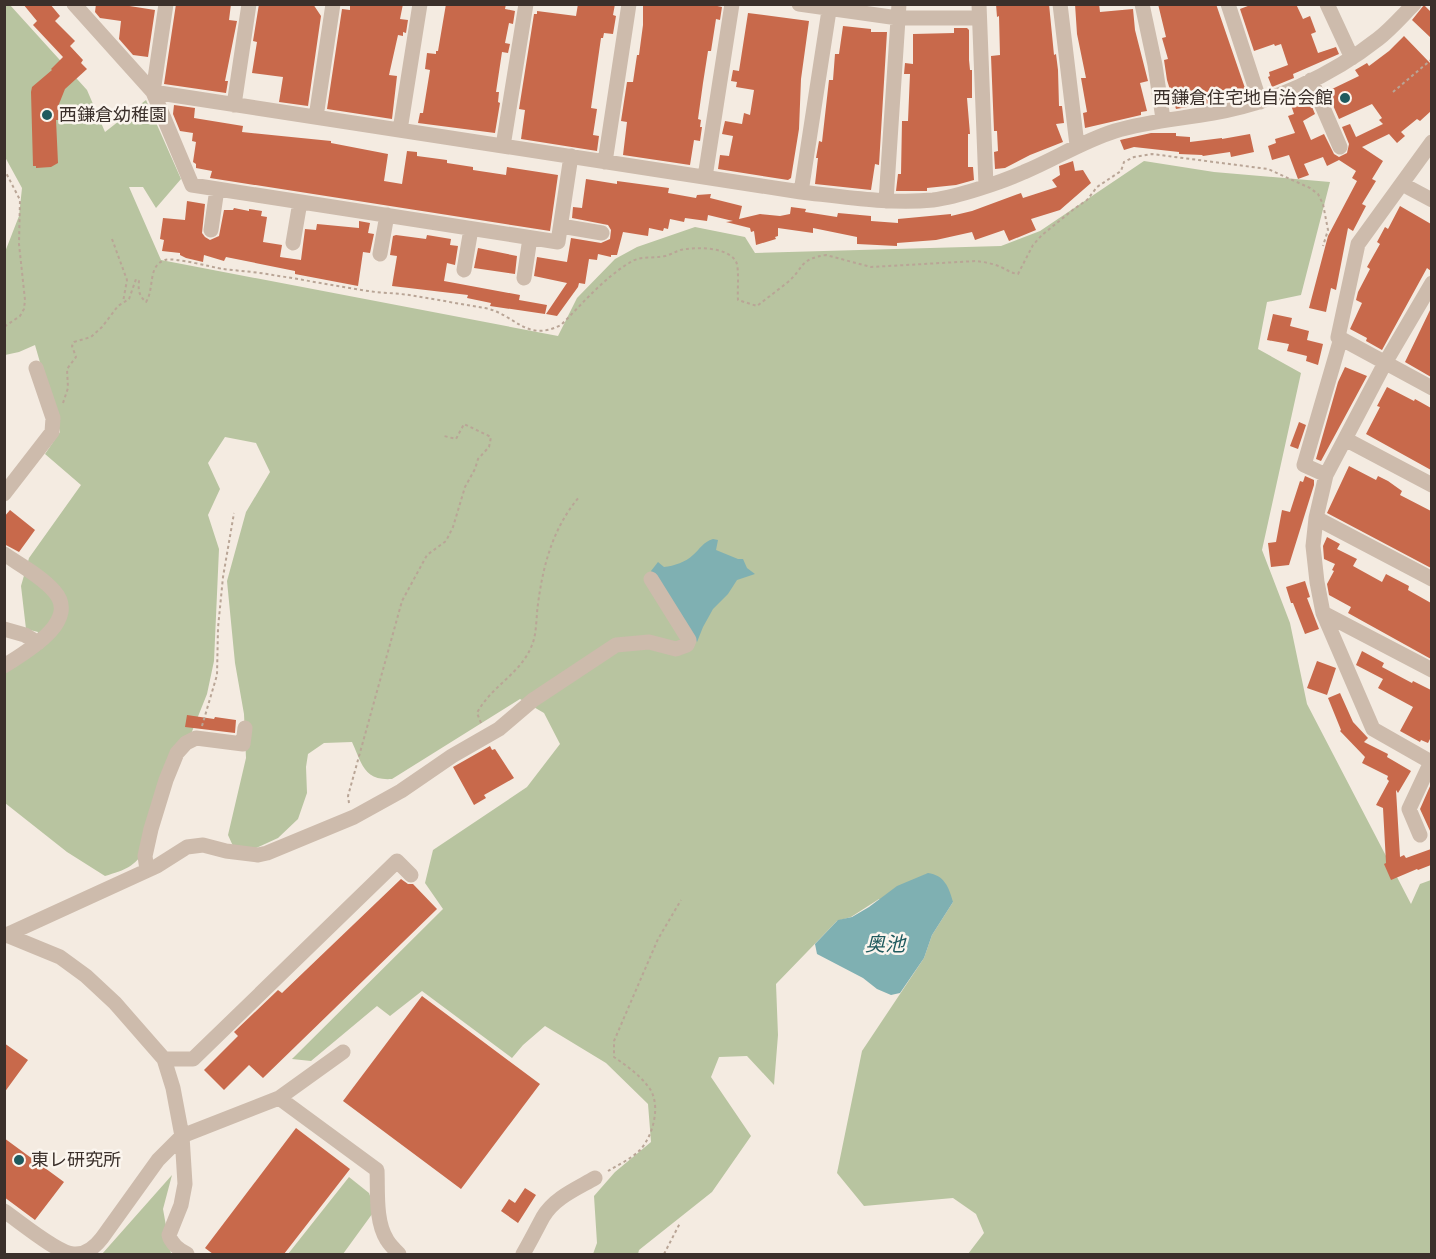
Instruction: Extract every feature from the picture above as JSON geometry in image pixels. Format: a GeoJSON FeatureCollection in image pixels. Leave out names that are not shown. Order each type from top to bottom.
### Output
{"type":"FeatureCollection","features":[{"type":"Feature","properties":{"kind":"street"},"geometry":{"type":"LineString","coordinates":[[153,92],[166,4]]}},
{"type":"Feature","properties":{"kind":"street"},"geometry":{"type":"LineString","coordinates":[[234,105],[249,4]]}},
{"type":"Feature","properties":{"kind":"street"},"geometry":{"type":"LineString","coordinates":[[316,117],[333,4]]}},
{"type":"Feature","properties":{"kind":"street"},"geometry":{"type":"LineString","coordinates":[[400,130],[420,4]]}},
{"type":"Feature","properties":{"kind":"street"},"geometry":{"type":"LineString","coordinates":[[503,146],[526,4]]}},
{"type":"Feature","properties":{"kind":"street"},"geometry":{"type":"LineString","coordinates":[[605,162],[629,4]]}},
{"type":"Feature","properties":{"kind":"street"},"geometry":{"type":"LineString","coordinates":[[705,177],[732,4]]}},
{"type":"Feature","properties":{"kind":"street"},"geometry":{"type":"LineString","coordinates":[[799,4],[899,11],[979,11],[986,186]]}},
{"type":"Feature","properties":{"kind":"street"},"geometry":{"type":"LineString","coordinates":[[1060,4],[1077,145]]}},
{"type":"Feature","properties":{"kind":"street"},"geometry":{"type":"LineString","coordinates":[[1142,4],[1155,65],[1163,119]]}},
{"type":"Feature","properties":{"kind":"street"},"geometry":{"type":"LineString","coordinates":[[1228,4],[1260,102]]}},
{"type":"Feature","properties":{"kind":"street"},"geometry":{"type":"LineString","coordinates":[[1327,4],[1352,58]]}},
{"type":"Feature","properties":{"kind":"street"},"geometry":{"type":"LineString","coordinates":[[153,92],[801,192],[886,201],[934,200],[986,186],[1024,172],[1077,145],[1115,131],[1163,119],[1214,113],[1260,102],[1287,92],[1352,58],[1380,38],[1414,4]]}},
{"type":"Feature","properties":{"kind":"street"},"geometry":{"type":"LineString","coordinates":[[76,5],[153,92],[192,185],[558,242],[571,156]]}},
{"type":"Feature","properties":{"kind":"street"},"geometry":{"type":"LineString","coordinates":[[801,192],[830,7]]}},
{"type":"Feature","properties":{"kind":"street"},"geometry":{"type":"LineString","coordinates":[[886,201],[899,11]]}},
{"type":"Feature","properties":{"kind":"street"},"geometry":{"type":"LineString","coordinates":[[1311,80],[1340,147]]}},
{"type":"Feature","properties":{"kind":"street"},"geometry":{"type":"LineString","coordinates":[[1431,142],[1358,244],[1338,337],[1431,388]]}},
{"type":"Feature","properties":{"kind":"street"},"geometry":{"type":"LineString","coordinates":[[1402,184],[1431,200]]}},
{"type":"Feature","properties":{"kind":"street"},"geometry":{"type":"LineString","coordinates":[[211,230],[217,189]]}},
{"type":"Feature","properties":{"kind":"street"},"geometry":{"type":"LineString","coordinates":[[293,243],[300,202]]}},
{"type":"Feature","properties":{"kind":"street"},"geometry":{"type":"LineString","coordinates":[[380,254],[387,216]]}},
{"type":"Feature","properties":{"kind":"street"},"geometry":{"type":"LineString","coordinates":[[561,226],[602,233]]}},
{"type":"Feature","properties":{"kind":"street"},"geometry":{"type":"LineString","coordinates":[[464,270],[471,228]]}},
{"type":"Feature","properties":{"kind":"street"},"geometry":{"type":"LineString","coordinates":[[524,278],[530,238]]}},
{"type":"Feature","properties":{"kind":"street"},"geometry":{"type":"LineString","coordinates":[[1420,835],[1409,808],[1431,762],[1373,729],[1323,612],[1313,546],[1316,518],[1326,475],[1385,363],[1429,291]]}},
{"type":"Feature","properties":{"kind":"street"},"geometry":{"type":"LineString","coordinates":[[1326,475],[1304,465],[1341,339]]}},
{"type":"Feature","properties":{"kind":"street"},"geometry":{"type":"LineString","coordinates":[[5,491],[52,428],[53,418],[36,368]]}},
{"type":"Feature","properties":{"kind":"street"},"geometry":{"type":"LineString","coordinates":[[1345,438],[1431,485]]}},
{"type":"Feature","properties":{"kind":"street"},"geometry":{"type":"LineString","coordinates":[[1316,518],[1431,579]]}},
{"type":"Feature","properties":{"kind":"street"},"geometry":{"type":"LineString","coordinates":[[4,554],[49,586],[59,598],[61,607],[58,623],[38,643],[4,666]]}},
{"type":"Feature","properties":{"kind":"street"},"geometry":{"type":"LineString","coordinates":[[6,935],[147,870],[187,847],[202,845],[226,851],[267,853],[354,817],[401,791],[452,756],[499,729],[533,700],[616,645],[649,642],[676,649],[687,645],[689,640],[651,579]]}},
{"type":"Feature","properties":{"kind":"street"},"geometry":{"type":"LineString","coordinates":[[1323,612],[1431,670]]}},
{"type":"Feature","properties":{"kind":"street"},"geometry":{"type":"LineString","coordinates":[[4,629],[25,635],[38,643]]}},
{"type":"Feature","properties":{"kind":"street"},"geometry":{"type":"LineString","coordinates":[[147,870],[145,856],[151,829],[177,753],[186,743],[196,738],[243,744],[245,728]]}},
{"type":"Feature","properties":{"kind":"street"},"geometry":{"type":"LineString","coordinates":[[164,1059],[193,1059],[397,861],[411,875]]}},
{"type":"Feature","properties":{"kind":"street"},"geometry":{"type":"LineString","coordinates":[[6,935],[60,957],[86,976],[115,1003],[164,1059],[173,1088],[182,1136],[184,1194],[169,1235],[181,1251],[187,1254]]}},
{"type":"Feature","properties":{"kind":"street"},"geometry":{"type":"LineString","coordinates":[[4,1211],[59,1250],[74,1254],[94,1248],[158,1160],[182,1136],[279,1098],[343,1052]]}},
{"type":"Feature","properties":{"kind":"street"},"geometry":{"type":"LineString","coordinates":[[279,1098],[378,1170],[381,1228],[387,1240],[399,1254]]}},
{"type":"Feature","properties":{"kind":"street"},"geometry":{"type":"LineString","coordinates":[[523,1254],[550,1207],[563,1196],[595,1178]]}},
{"type":"Feature","properties":{"kind":"path"},"geometry":{"type":"LineString","coordinates":[[1393,92],[1431,59]]}},
{"type":"Feature","properties":{"kind":"path"},"geometry":{"type":"LineString","coordinates":[[52,428],[63,417],[62,408],[68,388],[68,369],[76,357],[72,346],[74,342],[91,337],[113,315],[118,306],[129,299],[136,279],[139,281],[138,289],[141,297],[146,302],[152,288],[152,274],[156,265],[165,260],[174,259],[223,269],[271,274],[487,309],[505,315],[520,326],[534,330],[553,329],[561,325],[611,275],[637,258],[666,256],[684,249],[713,250],[729,255],[737,261],[738,300],[757,306],[792,278],[800,265],[826,255],[871,267],[957,260],[976,261],[989,263],[1018,274],[1033,245],[1048,230],[1087,200],[1097,187],[1121,171],[1124,162],[1134,157],[1152,154],[1268,169],[1310,188],[1318,194],[1323,204],[1328,230],[1323,246]]}},
{"type":"Feature","properties":{"kind":"path"},"geometry":{"type":"LineString","coordinates":[[4,169],[20,201],[19,244],[25,300],[20,316],[4,327]]}},
{"type":"Feature","properties":{"kind":"path"},"geometry":{"type":"LineString","coordinates":[[112,239],[127,280],[123,302]]}},
{"type":"Feature","properties":{"kind":"path"},"geometry":{"type":"LineString","coordinates":[[354,817],[348,796],[402,601],[427,555],[446,541],[453,527],[459,500],[475,470],[478,459],[491,442],[491,437],[486,433],[464,424],[456,439],[444,436]]}},
{"type":"Feature","properties":{"kind":"path"},"geometry":{"type":"LineString","coordinates":[[486,736],[477,713],[483,700],[525,660],[533,643],[541,580],[547,555],[557,530],[579,497]]}},
{"type":"Feature","properties":{"kind":"path"},"geometry":{"type":"LineString","coordinates":[[201,739],[204,717],[217,675],[220,599],[234,513]]}},
{"type":"Feature","properties":{"kind":"path"},"geometry":{"type":"LineString","coordinates":[[595,1178],[640,1150],[654,1126],[654,1103],[651,1090],[632,1070],[614,1057],[614,1041],[658,939],[681,900]]}},
{"type":"Feature","properties":{"kind":"path"},"geometry":{"type":"LineString","coordinates":[[664,1254],[680,1223]]}},
{"type":"Feature","properties":{"kind":"green space"},"geometry":{"type":"Polygon","coordinates":[[[5,5],[10,5],[87,90],[105,132],[146,100],[181,179],[156,208],[143,187],[129,187],[161,260],[558,336],[577,298],[615,259],[637,247],[695,227],[745,237],[755,253],[1001,246],[1040,231],[1144,161],[1214,172],[1330,182],[1301,295],[1267,302],[1258,349],[1301,373],[1262,550],[1290,623],[1307,704],[1411,904],[1420,884],[1431,880],[1431,1254],[968,1254],[984,1233],[976,1214],[953,1198],[864,1206],[837,1173],[862,1051],[924,958],[932,935],[953,902],[879,899],[851,917],[837,921],[776,984],[778,1035],[774,1085],[747,1056],[719,1057],[711,1077],[751,1136],[712,1192],[639,1250],[638,1254],[593,1254],[597,1243],[594,1196],[615,1172],[651,1142],[648,1104],[606,1063],[545,1026],[512,1058],[422,991],[390,1016],[377,1006],[311,1061],[292,1059],[443,909],[425,883],[433,850],[527,787],[560,744],[544,713],[520,699],[392,779],[375,777],[365,770],[352,742],[324,743],[308,754],[307,793],[298,819],[278,838],[252,850],[233,846],[228,835],[246,758],[244,714],[235,663],[227,581],[246,512],[270,472],[256,443],[225,437],[208,463],[220,489],[208,515],[219,549],[214,661],[207,694],[145,849],[129,867],[105,876],[67,852],[5,803],[4,673],[31,653],[38,632],[26,629],[21,586],[29,558],[81,485],[45,454],[60,432],[35,345],[5,355],[5,252],[19,216],[22,188],[5,157],[5,5]]]}},
{"type":"Feature","properties":{"kind":"green space"},"geometry":{"type":"Polygon","coordinates":[[[172,1175],[163,1209],[171,1254],[102,1254],[172,1175]]]}},
{"type":"Feature","properties":{"kind":"green space"},"geometry":{"type":"Polygon","coordinates":[[[349,1177],[369,1193],[375,1210],[343,1254],[288,1254],[349,1177]]]}},
{"type":"Feature","properties":{"kind":"water"},"geometry":{"type":"Polygon","coordinates":[[[713,539],[718,540],[716,550],[743,559],[747,568],[755,574],[737,580],[728,594],[713,609],[697,642],[651,571],[658,562],[664,567],[683,562],[713,539]]]}},
{"type":"Feature","properties":{"kind":"water","name":"奥池"},"geometry":{"type":"Polygon","coordinates":[[[928,873],[942,879],[950,891],[953,902],[932,935],[924,958],[900,993],[891,995],[877,989],[863,978],[817,954],[815,944],[838,920],[852,917],[897,886],[928,873]]]}},
{"type":"Feature","properties":{"kind":"building"},"geometry":{"type":"Polygon","coordinates":[[[23,4],[50,4],[60,16],[55,21],[75,41],[70,46],[83,60],[81,63],[87,69],[65,89],[59,104],[60,120],[56,120],[58,163],[51,167],[36,168],[33,166],[31,92],[32,87],[63,57],[33,25],[37,21],[23,4]]]}},
{"type":"Feature","properties":{"kind":"building"},"geometry":{"type":"Polygon","coordinates":[[[96,4],[155,10],[148,57],[133,55],[119,39],[121,21],[100,18],[95,12],[96,4]]]}},
{"type":"Feature","properties":{"kind":"building"},"geometry":{"type":"Polygon","coordinates":[[[176,4],[231,4],[229,20],[237,21],[225,81],[228,81],[226,93],[164,84],[176,4]]]}},
{"type":"Feature","properties":{"kind":"building"},"geometry":{"type":"Polygon","coordinates":[[[259,4],[313,4],[321,16],[308,106],[279,102],[283,77],[252,73],[257,42],[253,41],[259,4]]]}},
{"type":"Feature","properties":{"kind":"building"},"geometry":{"type":"Polygon","coordinates":[[[350,4],[403,4],[400,19],[408,20],[406,33],[403,32],[403,36],[398,35],[389,75],[397,76],[392,119],[327,109],[342,9],[350,10],[350,4]]]}},
{"type":"Feature","properties":{"kind":"building"},"geometry":{"type":"Polygon","coordinates":[[[446,4],[506,4],[505,9],[515,11],[513,24],[509,23],[505,43],[510,44],[508,53],[502,52],[496,92],[499,92],[498,102],[500,103],[495,133],[418,123],[420,113],[423,113],[430,70],[425,69],[427,53],[436,54],[438,51],[446,4]]]}},
{"type":"Feature","properties":{"kind":"building"},"geometry":{"type":"Polygon","coordinates":[[[578,4],[615,4],[613,34],[604,33],[601,38],[591,108],[597,109],[593,135],[599,136],[597,151],[521,139],[525,110],[519,109],[534,14],[537,14],[537,11],[576,16],[578,4]]]}},
{"type":"Feature","properties":{"kind":"building"},"geometry":{"type":"Polygon","coordinates":[[[643,4],[708,4],[722,7],[720,20],[716,19],[711,51],[708,51],[698,119],[701,120],[700,127],[702,127],[700,141],[694,140],[690,165],[623,155],[627,122],[621,121],[627,82],[633,82],[637,55],[639,55],[643,4]]]}},
{"type":"Feature","properties":{"kind":"building"},"geometry":{"type":"Polygon","coordinates":[[[996,4],[1049,4],[1054,55],[1056,54],[1058,70],[1059,106],[1062,106],[1064,123],[1056,124],[1063,142],[1005,168],[995,169],[994,152],[998,151],[997,131],[994,131],[991,56],[1000,55],[999,16],[997,17],[996,4]]]}},
{"type":"Feature","properties":{"kind":"building"},"geometry":{"type":"Polygon","coordinates":[[[1075,4],[1099,4],[1100,12],[1133,9],[1135,30],[1148,81],[1140,83],[1147,111],[1141,112],[1141,115],[1085,128],[1083,113],[1087,112],[1081,78],[1086,78],[1077,34],[1075,4]]]}},
{"type":"Feature","properties":{"kind":"building"},"geometry":{"type":"Polygon","coordinates":[[[1158,4],[1216,4],[1247,94],[1233,99],[1176,109],[1167,80],[1164,60],[1168,59],[1162,38],[1166,37],[1158,4]]]}},
{"type":"Feature","properties":{"kind":"building"},"geometry":{"type":"Polygon","coordinates":[[[1253,4],[1296,4],[1303,19],[1310,16],[1316,32],[1311,34],[1318,53],[1336,47],[1339,54],[1293,74],[1294,78],[1272,87],[1268,77],[1269,72],[1288,65],[1281,44],[1254,51],[1240,9],[1253,4]]]}},
{"type":"Feature","properties":{"kind":"building"},"geometry":{"type":"Polygon","coordinates":[[[1424,5],[1431,12],[1431,38],[1412,20],[1424,5]]]}},
{"type":"Feature","properties":{"kind":"building"},"geometry":{"type":"Polygon","coordinates":[[[748,13],[809,21],[801,79],[799,129],[791,178],[788,180],[718,169],[720,155],[729,156],[733,136],[722,134],[725,121],[742,124],[744,113],[750,115],[754,90],[736,87],[737,82],[731,81],[733,70],[739,71],[748,13]]]}},
{"type":"Feature","properties":{"kind":"building"},"geometry":{"type":"Polygon","coordinates":[[[843,26],[871,29],[871,32],[887,32],[879,165],[875,164],[871,190],[815,184],[818,158],[816,158],[819,141],[822,142],[829,80],[833,80],[835,54],[839,54],[843,26]]]}},
{"type":"Feature","properties":{"kind":"building"},"geometry":{"type":"Polygon","coordinates":[[[954,28],[969,30],[972,98],[967,98],[970,134],[968,134],[968,167],[973,167],[974,180],[956,185],[927,188],[927,191],[896,191],[898,174],[901,174],[902,121],[908,121],[910,74],[904,74],[905,63],[913,64],[913,34],[954,33],[954,28]]]}},
{"type":"Feature","properties":{"kind":"building"},"geometry":{"type":"Polygon","coordinates":[[[1404,36],[1431,64],[1431,111],[1420,121],[1417,119],[1401,132],[1405,136],[1397,143],[1389,134],[1362,147],[1383,161],[1372,179],[1376,181],[1362,204],[1366,206],[1353,231],[1348,228],[1336,290],[1331,288],[1326,312],[1309,308],[1328,236],[1357,181],[1352,178],[1356,171],[1339,160],[1327,166],[1323,157],[1304,164],[1309,175],[1298,179],[1289,155],[1272,160],[1268,146],[1276,143],[1275,139],[1295,133],[1288,116],[1294,114],[1291,105],[1305,100],[1307,104],[1310,102],[1315,114],[1303,121],[1311,140],[1324,134],[1334,154],[1339,157],[1347,153],[1349,144],[1342,127],[1350,124],[1356,137],[1383,124],[1379,120],[1382,118],[1372,104],[1339,119],[1328,94],[1334,91],[1332,89],[1359,76],[1355,70],[1367,63],[1369,66],[1404,36]]]}},
{"type":"Feature","properties":{"kind":"building"},"geometry":{"type":"Polygon","coordinates":[[[174,105],[195,108],[194,118],[243,126],[242,132],[331,141],[331,143],[388,154],[384,181],[402,184],[407,151],[417,152],[417,156],[447,160],[447,163],[473,167],[473,170],[506,175],[507,167],[558,175],[550,231],[210,178],[212,171],[196,168],[193,162],[196,142],[192,141],[193,133],[180,131],[173,114],[174,105]]]}},
{"type":"Feature","properties":{"kind":"building"},"geometry":{"type":"Polygon","coordinates":[[[1151,133],[1176,133],[1176,136],[1190,137],[1190,142],[1250,134],[1254,152],[1231,157],[1230,152],[1203,156],[1134,147],[1124,150],[1120,140],[1151,133]]]}},
{"type":"Feature","properties":{"kind":"building"},"geometry":{"type":"Polygon","coordinates":[[[1073,161],[1075,171],[1083,170],[1091,183],[1060,210],[1031,219],[1036,230],[1009,241],[1004,230],[975,240],[972,232],[936,240],[897,243],[897,246],[857,244],[857,237],[813,228],[813,233],[778,228],[776,239],[756,245],[754,231],[751,232],[750,228],[708,215],[707,221],[685,218],[684,222],[670,219],[668,229],[664,228],[663,231],[649,228],[648,236],[623,232],[617,255],[611,255],[611,257],[598,254],[597,260],[589,259],[585,284],[579,283],[557,316],[546,314],[567,283],[534,276],[537,257],[567,262],[571,238],[601,243],[610,239],[611,230],[608,225],[572,218],[573,207],[582,208],[586,179],[669,188],[668,193],[696,198],[697,195],[711,194],[710,198],[742,206],[739,219],[760,214],[780,216],[790,214],[791,207],[806,209],[805,212],[837,217],[838,213],[871,216],[871,221],[898,223],[898,219],[951,214],[951,216],[972,211],[1021,193],[1023,198],[1057,187],[1052,180],[1060,175],[1059,166],[1073,161]]]}},
{"type":"Feature","properties":{"kind":"building"},"geometry":{"type":"Polygon","coordinates":[[[187,201],[205,204],[202,233],[210,240],[219,236],[224,210],[234,208],[262,211],[261,216],[267,217],[263,242],[282,245],[280,257],[301,260],[305,229],[316,230],[317,224],[359,228],[359,221],[370,223],[368,233],[374,234],[370,253],[363,252],[358,286],[226,257],[224,261],[204,255],[203,262],[186,258],[180,253],[162,251],[164,240],[160,239],[163,218],[185,220],[187,201]]]}},
{"type":"Feature","properties":{"kind":"building"},"geometry":{"type":"Polygon","coordinates":[[[1400,206],[1431,224],[1431,271],[1427,268],[1382,350],[1366,341],[1367,338],[1350,329],[1362,303],[1356,300],[1370,269],[1367,267],[1380,244],[1377,242],[1385,227],[1388,229],[1400,206]]]}},
{"type":"Feature","properties":{"kind":"building"},"geometry":{"type":"Polygon","coordinates":[[[427,235],[451,239],[450,245],[458,246],[455,265],[447,263],[444,281],[520,295],[519,300],[547,305],[545,314],[490,306],[491,303],[467,298],[468,295],[392,286],[397,256],[390,255],[393,236],[426,239],[427,235]]]}},
{"type":"Feature","properties":{"kind":"building"},"geometry":{"type":"Polygon","coordinates":[[[478,248],[517,256],[515,274],[474,268],[478,248]]]}},
{"type":"Feature","properties":{"kind":"building"},"geometry":{"type":"Polygon","coordinates":[[[1431,308],[1431,377],[1405,362],[1431,308]]]}},
{"type":"Feature","properties":{"kind":"building"},"geometry":{"type":"Polygon","coordinates":[[[1273,314],[1292,318],[1290,326],[1309,331],[1307,340],[1323,344],[1318,365],[1306,361],[1307,356],[1287,351],[1289,344],[1267,340],[1273,314]]]}},
{"type":"Feature","properties":{"kind":"building"},"geometry":{"type":"Polygon","coordinates":[[[1345,367],[1367,376],[1321,461],[1316,459],[1338,382],[1345,367]]]}},
{"type":"Feature","properties":{"kind":"building"},"geometry":{"type":"Polygon","coordinates":[[[1387,387],[1431,408],[1431,470],[1366,434],[1387,387]]]}},
{"type":"Feature","properties":{"kind":"building"},"geometry":{"type":"Polygon","coordinates":[[[1299,422],[1306,425],[1298,449],[1290,446],[1299,422]]]}},
{"type":"Feature","properties":{"kind":"building"},"geometry":{"type":"Polygon","coordinates":[[[1349,466],[1376,480],[1378,476],[1388,481],[1402,491],[1400,495],[1431,511],[1431,568],[1327,513],[1349,466]]]}},
{"type":"Feature","properties":{"kind":"building"},"geometry":{"type":"Polygon","coordinates":[[[1305,476],[1314,480],[1314,485],[1289,565],[1271,567],[1268,543],[1276,542],[1282,510],[1290,512],[1300,481],[1303,482],[1305,476]]]}},
{"type":"Feature","properties":{"kind":"building"},"geometry":{"type":"Polygon","coordinates":[[[10,510],[35,530],[19,552],[4,544],[4,517],[10,510]]]}},
{"type":"Feature","properties":{"kind":"building"},"geometry":{"type":"Polygon","coordinates":[[[1327,537],[1340,544],[1337,549],[1357,559],[1353,566],[1382,582],[1386,574],[1409,586],[1408,590],[1431,603],[1431,659],[1348,613],[1351,607],[1329,595],[1327,584],[1335,564],[1324,559],[1323,546],[1327,537]]]}},
{"type":"Feature","properties":{"kind":"building"},"geometry":{"type":"Polygon","coordinates":[[[1305,581],[1310,597],[1307,598],[1319,629],[1305,634],[1286,587],[1305,581]]]}},
{"type":"Feature","properties":{"kind":"building"},"geometry":{"type":"Polygon","coordinates":[[[1362,651],[1384,663],[1382,667],[1431,690],[1431,737],[1428,743],[1421,740],[1420,742],[1400,731],[1413,707],[1378,688],[1383,679],[1356,665],[1362,651]]]}},
{"type":"Feature","properties":{"kind":"building"},"geometry":{"type":"Polygon","coordinates":[[[1317,661],[1336,668],[1327,695],[1307,688],[1317,661]]]}},
{"type":"Feature","properties":{"kind":"building"},"geometry":{"type":"Polygon","coordinates":[[[1340,693],[1353,722],[1368,738],[1364,742],[1388,754],[1387,757],[1411,771],[1398,793],[1396,790],[1400,857],[1404,855],[1406,858],[1431,849],[1431,865],[1391,880],[1384,864],[1386,863],[1383,808],[1376,805],[1389,781],[1388,776],[1362,763],[1365,757],[1340,731],[1328,698],[1340,693]]]}},
{"type":"Feature","properties":{"kind":"building"},"geometry":{"type":"Polygon","coordinates":[[[187,715],[236,720],[235,733],[185,727],[187,715]]]}},
{"type":"Feature","properties":{"kind":"building"},"geometry":{"type":"Polygon","coordinates":[[[490,746],[492,750],[495,749],[514,778],[484,795],[486,798],[474,805],[453,767],[490,746]]]}},
{"type":"Feature","properties":{"kind":"building"},"geometry":{"type":"Polygon","coordinates":[[[1431,784],[1431,833],[1420,809],[1431,784]]]}},
{"type":"Feature","properties":{"kind":"building"},"geometry":{"type":"Polygon","coordinates":[[[401,879],[408,884],[413,884],[437,909],[263,1078],[249,1065],[224,1090],[204,1070],[238,1036],[234,1032],[278,990],[282,993],[401,879]]]}},
{"type":"Feature","properties":{"kind":"building"},"geometry":{"type":"Polygon","coordinates":[[[422,996],[540,1084],[461,1189],[343,1101],[422,996]]]}},
{"type":"Feature","properties":{"kind":"building"},"geometry":{"type":"Polygon","coordinates":[[[4,1043],[28,1060],[4,1093],[4,1043]]]}},
{"type":"Feature","properties":{"kind":"building"},"geometry":{"type":"Polygon","coordinates":[[[296,1128],[350,1169],[284,1254],[213,1254],[205,1248],[296,1128]]]}},
{"type":"Feature","properties":{"kind":"building","name":"東レ研究所"},"geometry":{"type":"Polygon","coordinates":[[[4,1138],[64,1182],[35,1220],[4,1197],[4,1138]]]}},
{"type":"Feature","properties":{"kind":"building"},"geometry":{"type":"Polygon","coordinates":[[[525,1188],[536,1195],[518,1223],[501,1211],[509,1199],[515,1203],[525,1188]]]}},
{"type":"Feature","properties":{"kind":"place","name":"西鎌倉住宅地自治会館"},"geometry":{"type":"Point","coordinates":[1345,98]}},
{"type":"Feature","properties":{"kind":"place","name":"西鎌倉幼稚園"},"geometry":{"type":"Point","coordinates":[47,115]}},
{"type":"Feature","properties":{"kind":"place","name":"東レ研究所"},"geometry":{"type":"Point","coordinates":[19,1160]}}]}
